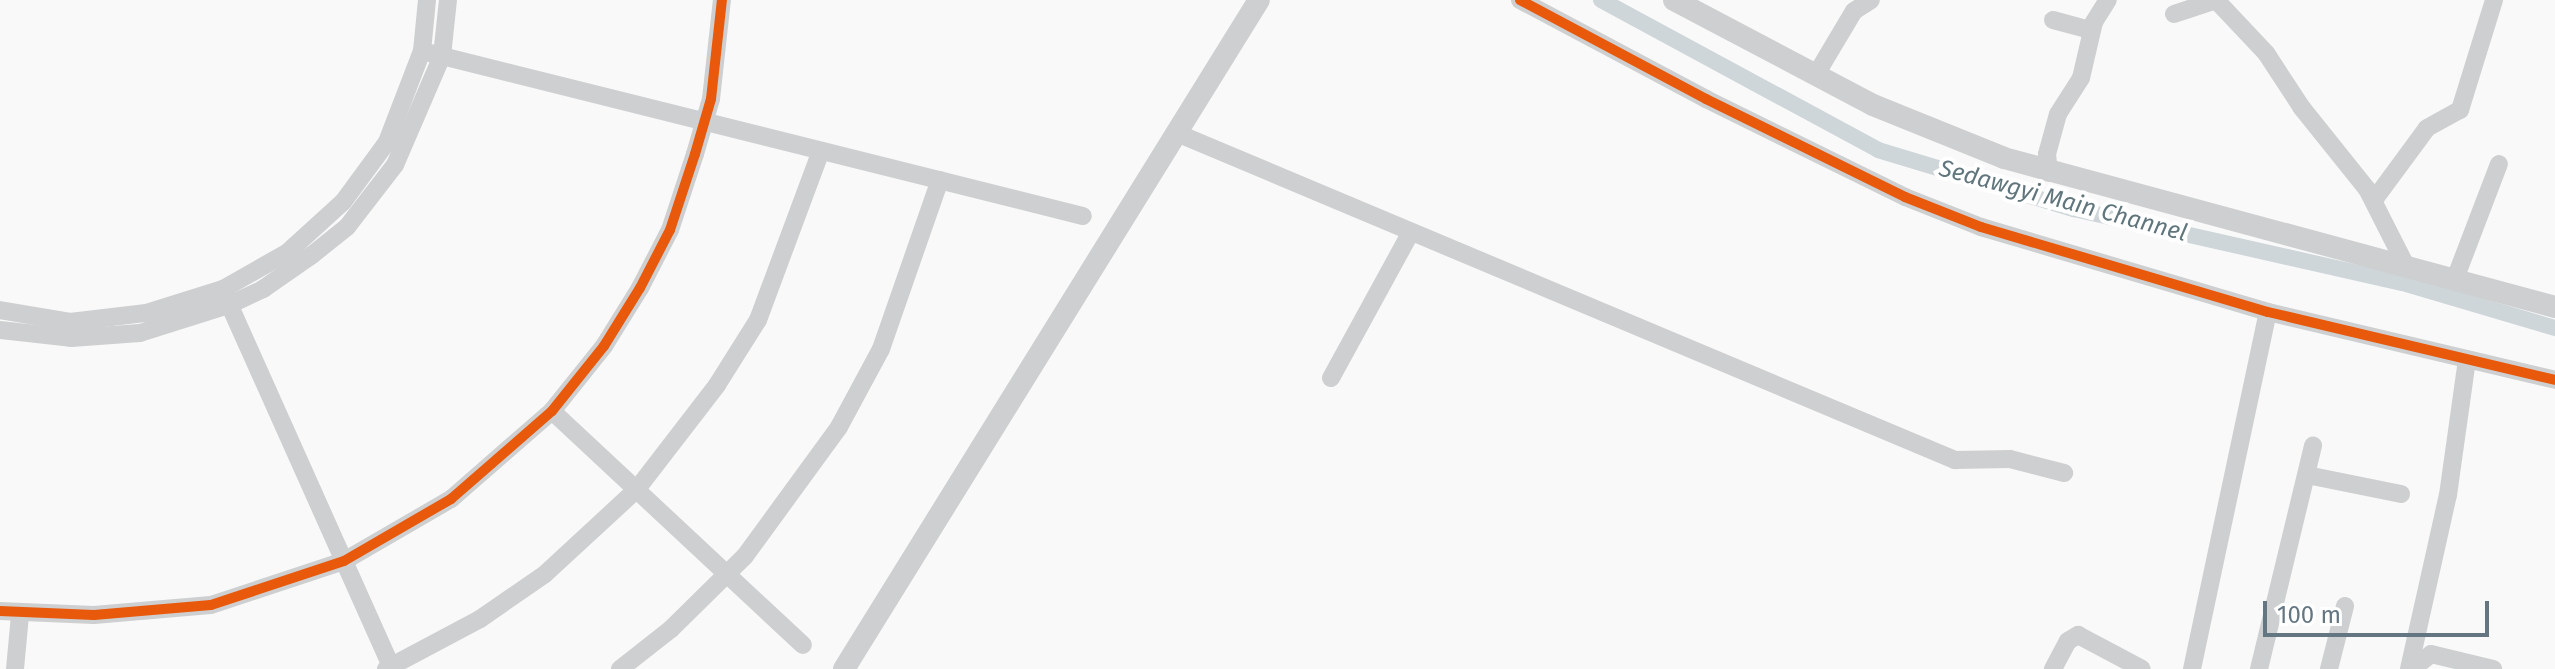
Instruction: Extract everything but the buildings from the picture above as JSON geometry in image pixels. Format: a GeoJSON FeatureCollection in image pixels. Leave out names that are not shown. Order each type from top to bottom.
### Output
{"type":"FeatureCollection","features":[{"type":"Feature","properties":{"kind":"street"},"geometry":{"type":"LineString","coordinates":[[0,330],[71,338],[140,333],[226,297],[288,252],[343,202],[387,142],[422,51],[427,0]]}},
{"type":"Feature","properties":{"kind":"street"},"geometry":{"type":"LineString","coordinates":[[0,310],[70,322],[146,313],[263,289],[347,227],[395,165],[442,56],[448,0]]}},
{"type":"Feature","properties":{"kind":"street"},"geometry":{"type":"LineString","coordinates":[[0,611],[20,615],[146,613],[211,605],[344,561],[451,499],[552,411],[604,346],[640,288],[670,230],[704,124],[722,0]]}},
{"type":"Feature","properties":{"kind":"street"},"geometry":{"type":"LineString","coordinates":[[844,669],[1179,134],[1259,0]]}},
{"type":"Feature","properties":{"kind":"street"},"geometry":{"type":"LineString","coordinates":[[1520,0],[1589,41],[1905,197],[1981,227],[2268,312],[2555,380]]}},
{"type":"Feature","properties":{"kind":"street"},"geometry":{"type":"LineString","coordinates":[[1674,0],[1919,126],[2049,173],[2555,307]]}},
{"type":"Feature","properties":{"kind":"street"},"geometry":{"type":"LineString","coordinates":[[1817,73],[1854,11],[1871,0]]}},
{"type":"Feature","properties":{"kind":"street"},"geometry":{"type":"LineString","coordinates":[[2049,173],[2047,154],[2056,121],[2081,78],[2091,30],[2108,0]]}},
{"type":"Feature","properties":{"kind":"street"},"geometry":{"type":"LineString","coordinates":[[2174,14],[2216,0],[2266,53],[2302,108],[2374,200],[2407,268]]}},
{"type":"Feature","properties":{"kind":"street"},"geometry":{"type":"LineString","coordinates":[[2374,200],[2427,128],[2460,110],[2494,0]]}},
{"type":"Feature","properties":{"kind":"street"},"geometry":{"type":"LineString","coordinates":[[2053,20],[2091,30]]}},
{"type":"Feature","properties":{"kind":"street"},"geometry":{"type":"LineString","coordinates":[[422,51],[704,124],[1083,216]]}},
{"type":"Feature","properties":{"kind":"street"},"geometry":{"type":"LineString","coordinates":[[1179,134],[1955,460],[2010,459],[2064,473]]}},
{"type":"Feature","properties":{"kind":"street"},"geometry":{"type":"LineString","coordinates":[[226,297],[390,668],[480,619],[545,574],[637,489],[701,407],[758,320],[821,151]]}},
{"type":"Feature","properties":{"kind":"street"},"geometry":{"type":"LineString","coordinates":[[2455,279],[2499,164]]}},
{"type":"Feature","properties":{"kind":"street"},"geometry":{"type":"LineString","coordinates":[[620,669],[671,629],[745,556],[839,427],[881,349],[940,180]]}},
{"type":"Feature","properties":{"kind":"street"},"geometry":{"type":"LineString","coordinates":[[1331,378],[1411,232]]}},
{"type":"Feature","properties":{"kind":"street"},"geometry":{"type":"LineString","coordinates":[[2192,669],[2268,312]]}},
{"type":"Feature","properties":{"kind":"street"},"geometry":{"type":"LineString","coordinates":[[2411,669],[2448,495],[2467,360]]}},
{"type":"Feature","properties":{"kind":"street"},"geometry":{"type":"LineString","coordinates":[[552,411],[803,645]]}},
{"type":"Feature","properties":{"kind":"street"},"geometry":{"type":"LineString","coordinates":[[2259,669],[2313,445]]}},
{"type":"Feature","properties":{"kind":"street"},"geometry":{"type":"LineString","coordinates":[[2307,475],[2401,494]]}},
{"type":"Feature","properties":{"kind":"street"},"geometry":{"type":"LineString","coordinates":[[2329,669],[2345,606]]}},
{"type":"Feature","properties":{"kind":"street"},"geometry":{"type":"LineString","coordinates":[[15,669],[20,615]]}},
{"type":"Feature","properties":{"kind":"street"},"geometry":{"type":"LineString","coordinates":[[2053,669],[2068,641],[2078,635],[2142,669]]}},
{"type":"Feature","properties":{"kind":"street"},"geometry":{"type":"LineString","coordinates":[[2411,669],[2431,654],[2449,654],[2493,669]]}},
{"type":"Feature","properties":{"kind":"waterway","name":"Sedawgyi Main Channel"},"geometry":{"type":"LineString","coordinates":[[1601,0],[1878,150],[2074,209],[2403,283],[2555,328]]}},
{"type":"Feature","properties":{"kind":"cycle path"},"geometry":{"type":"LineString","coordinates":[[0,611],[94,615],[211,605],[344,561],[451,499],[552,411],[604,346],[640,288],[670,230],[711,99],[722,0]]}},
{"type":"Feature","properties":{"kind":"cycle path"},"geometry":{"type":"LineString","coordinates":[[1520,0],[1706,99],[1905,197],[1981,227],[2268,312],[2555,380]]}}]}
